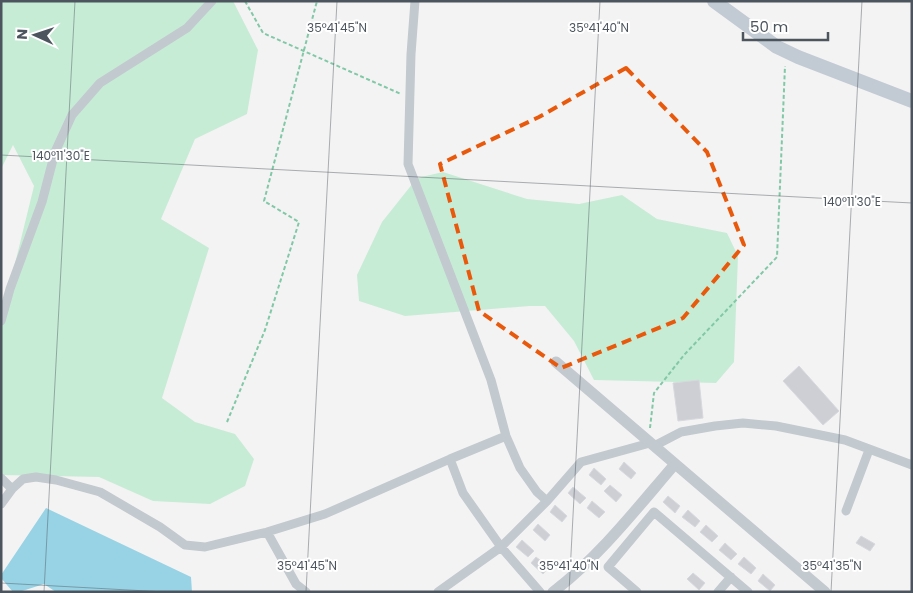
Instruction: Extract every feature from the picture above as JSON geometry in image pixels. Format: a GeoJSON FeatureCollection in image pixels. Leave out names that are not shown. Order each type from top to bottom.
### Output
{"type":"FeatureCollection","features":[{"type":"Feature","properties":{"kind":"main road"},"geometry":{"type":"LineString","coordinates":[[714,1],[777,47],[912,102]]}},
{"type":"Feature","properties":{"kind":"street"},"geometry":{"type":"LineString","coordinates":[[1,320],[10,289],[42,202],[55,152],[72,116],[100,83],[187,28],[212,1]]}},
{"type":"Feature","properties":{"kind":"street"},"geometry":{"type":"LineString","coordinates":[[415,1],[411,54],[408,164],[491,380],[506,436],[520,468],[537,492],[547,501]]}},
{"type":"Feature","properties":{"kind":"street"},"geometry":{"type":"LineString","coordinates":[[556,362],[825,592]]}},
{"type":"Feature","properties":{"kind":"street"},"geometry":{"type":"LineString","coordinates":[[438,592],[501,547],[547,501],[581,462],[652,445],[682,432],[743,423],[776,426],[845,440],[912,465]]}},
{"type":"Feature","properties":{"kind":"street"},"geometry":{"type":"LineString","coordinates":[[1,504],[12,489],[23,479],[36,477],[56,480],[100,492],[185,544],[206,547],[267,532],[324,514],[506,436]]}},
{"type":"Feature","properties":{"kind":"street"},"geometry":{"type":"LineString","coordinates":[[846,511],[869,450]]}},
{"type":"Feature","properties":{"kind":"street"},"geometry":{"type":"LineString","coordinates":[[450,459],[463,493],[501,547],[540,592]]}},
{"type":"Feature","properties":{"kind":"street"},"geometry":{"type":"LineString","coordinates":[[553,592],[571,579],[596,554],[676,464]]}},
{"type":"Feature","properties":{"kind":"street"},"geometry":{"type":"LineString","coordinates":[[1,478],[12,489]]}},
{"type":"Feature","properties":{"kind":"street"},"geometry":{"type":"LineString","coordinates":[[637,592],[608,567],[654,512],[748,592]]}},
{"type":"Feature","properties":{"kind":"street"},"geometry":{"type":"LineString","coordinates":[[267,532],[296,584],[306,592]]}},
{"type":"Feature","properties":{"kind":"street"},"geometry":{"type":"LineString","coordinates":[[718,592],[731,577]]}},
{"type":"Feature","properties":{"kind":"path"},"geometry":{"type":"LineString","coordinates":[[245,1],[263,33],[410,98]]}},
{"type":"Feature","properties":{"kind":"path"},"geometry":{"type":"LineString","coordinates":[[227,422],[265,330],[299,222],[264,201],[317,1]]}},
{"type":"Feature","properties":{"kind":"path"},"geometry":{"type":"LineString","coordinates":[[652,445],[650,416],[654,393],[684,355],[777,257],[786,51]]}},
{"type":"Feature","properties":{"kind":"highlighted area"},"geometry":{"type":"Polygon","coordinates":[[[626,68],[707,152],[744,245],[683,318],[561,368],[479,311],[440,164],[539,117],[626,68]]]}},
{"type":"Feature","properties":{"kind":"green space"},"geometry":{"type":"Polygon","coordinates":[[[1,1],[233,1],[258,50],[247,114],[195,139],[161,219],[209,248],[162,398],[195,422],[235,434],[254,459],[245,486],[210,504],[153,501],[99,477],[1,475],[1,311],[7,296],[34,186],[13,145],[1,169],[1,1]]]}},
{"type":"Feature","properties":{"kind":"green space"},"geometry":{"type":"Polygon","coordinates":[[[443,172],[527,199],[579,204],[622,195],[657,219],[727,233],[738,256],[734,362],[716,383],[594,380],[574,341],[545,306],[405,316],[359,301],[357,275],[382,222],[417,178],[443,172]]]}},
{"type":"Feature","properties":{"kind":"water"},"geometry":{"type":"Polygon","coordinates":[[[46,508],[191,577],[192,592],[56,592],[44,584],[13,592],[1,578],[1,575],[46,508]]]}},
{"type":"Feature","properties":{"kind":"building"},"geometry":{"type":"Polygon","coordinates":[[[799,366],[839,411],[823,425],[783,381],[799,366]]]}},
{"type":"Feature","properties":{"kind":"building"},"geometry":{"type":"Polygon","coordinates":[[[699,380],[703,418],[678,421],[673,383],[699,380]]]}},
{"type":"Feature","properties":{"kind":"building"},"geometry":{"type":"Polygon","coordinates":[[[624,462],[636,473],[631,479],[619,469],[624,462]]]}},
{"type":"Feature","properties":{"kind":"building"},"geometry":{"type":"Polygon","coordinates":[[[594,468],[606,479],[601,485],[589,475],[594,468]]]}},
{"type":"Feature","properties":{"kind":"building"},"geometry":{"type":"Polygon","coordinates":[[[610,485],[622,495],[616,502],[604,491],[610,485]]]}},
{"type":"Feature","properties":{"kind":"building"},"geometry":{"type":"Polygon","coordinates":[[[573,487],[586,498],[580,504],[568,493],[573,487]]]}},
{"type":"Feature","properties":{"kind":"building"},"geometry":{"type":"Polygon","coordinates":[[[668,496],[680,506],[675,513],[663,502],[668,496]]]}},
{"type":"Feature","properties":{"kind":"building"},"geometry":{"type":"Polygon","coordinates":[[[592,501],[605,512],[599,518],[587,508],[592,501]]]}},
{"type":"Feature","properties":{"kind":"building"},"geometry":{"type":"Polygon","coordinates":[[[555,505],[567,516],[562,522],[550,512],[555,505]]]}},
{"type":"Feature","properties":{"kind":"building"},"geometry":{"type":"Polygon","coordinates":[[[688,510],[700,521],[695,527],[682,517],[688,510]]]}},
{"type":"Feature","properties":{"kind":"building"},"geometry":{"type":"Polygon","coordinates":[[[538,524],[550,535],[545,541],[533,530],[538,524]]]}},
{"type":"Feature","properties":{"kind":"building"},"geometry":{"type":"Polygon","coordinates":[[[706,525],[718,536],[712,542],[700,532],[706,525]]]}},
{"type":"Feature","properties":{"kind":"building"},"geometry":{"type":"Polygon","coordinates":[[[861,536],[875,544],[870,551],[856,543],[861,536]]]}},
{"type":"Feature","properties":{"kind":"building"},"geometry":{"type":"Polygon","coordinates":[[[522,540],[534,551],[528,557],[516,547],[522,540]]]}},
{"type":"Feature","properties":{"kind":"building"},"geometry":{"type":"Polygon","coordinates":[[[725,543],[737,554],[731,560],[719,550],[725,543]]]}},
{"type":"Feature","properties":{"kind":"building"},"geometry":{"type":"Polygon","coordinates":[[[536,557],[549,567],[543,574],[531,563],[536,557]]]}},
{"type":"Feature","properties":{"kind":"building"},"geometry":{"type":"Polygon","coordinates":[[[744,557],[756,568],[751,574],[738,564],[744,557]]]}},
{"type":"Feature","properties":{"kind":"building"},"geometry":{"type":"Polygon","coordinates":[[[693,573],[705,583],[699,590],[687,579],[693,573]]]}},
{"type":"Feature","properties":{"kind":"building"},"geometry":{"type":"Polygon","coordinates":[[[763,574],[775,585],[770,591],[758,581],[763,574]]]}}]}
